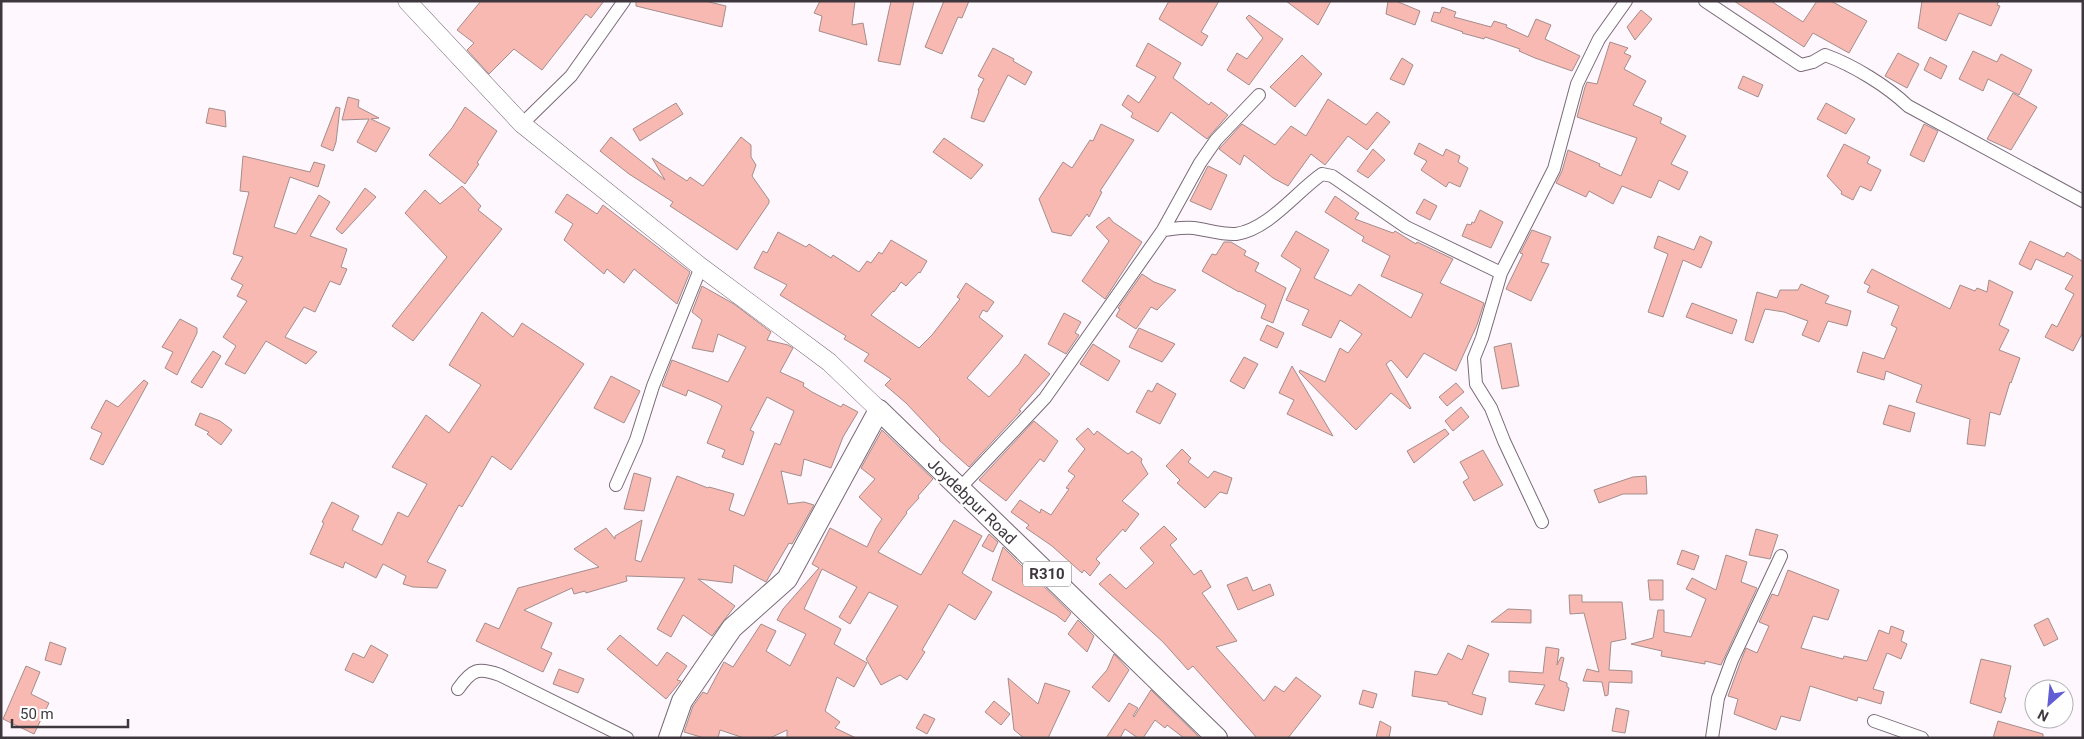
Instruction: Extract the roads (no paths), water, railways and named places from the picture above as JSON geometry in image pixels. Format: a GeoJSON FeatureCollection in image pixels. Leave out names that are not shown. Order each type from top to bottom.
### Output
{"type":"FeatureCollection","features":[{"type":"Feature","properties":{"kind":"main road","name":"Joydebpur Road"},"geometry":{"type":"LineString","coordinates":[[879,410],[1217,738]]}},
{"type":"Feature","properties":{"kind":"main road"},"geometry":{"type":"LineString","coordinates":[[669,738],[682,701],[732,628],[787,580],[879,410]]}},
{"type":"Feature","properties":{"kind":"street"},"geometry":{"type":"LineString","coordinates":[[407,1],[522,124],[701,267],[830,362],[879,410]]}},
{"type":"Feature","properties":{"kind":"street"},"geometry":{"type":"LineString","coordinates":[[522,124],[571,76],[624,1]]}},
{"type":"Feature","properties":{"kind":"street"},"geometry":{"type":"LineString","coordinates":[[1542,522],[1504,441],[1491,408],[1476,384],[1474,358],[1482,338],[1500,273],[1554,169],[1577,84],[1598,39],[1626,1]]}},
{"type":"Feature","properties":{"kind":"street"},"geometry":{"type":"LineString","coordinates":[[1705,1],[1801,65],[1813,62],[1825,55],[1840,60],[1897,96],[1908,106],[2083,201]]}},
{"type":"Feature","properties":{"kind":"street"},"geometry":{"type":"LineString","coordinates":[[959,489],[1045,398],[1122,291],[1163,230],[1200,164],[1216,140],[1259,95]]}},
{"type":"Feature","properties":{"kind":"street"},"geometry":{"type":"LineString","coordinates":[[1163,230],[1192,228],[1236,234],[1253,228],[1295,199],[1309,183],[1322,174],[1332,176],[1406,228],[1500,273]]}},
{"type":"Feature","properties":{"kind":"street"},"geometry":{"type":"LineString","coordinates":[[616,485],[636,440],[653,386],[701,267]]}},
{"type":"Feature","properties":{"kind":"street"},"geometry":{"type":"LineString","coordinates":[[1712,738],[1718,698],[1732,660],[1781,556]]}},
{"type":"Feature","properties":{"kind":"street"},"geometry":{"type":"LineString","coordinates":[[458,689],[467,676],[474,671],[485,670],[527,688],[627,738]]}},
{"type":"Feature","properties":{"kind":"street"},"geometry":{"type":"LineString","coordinates":[[1874,721],[1922,738]]}}]}
